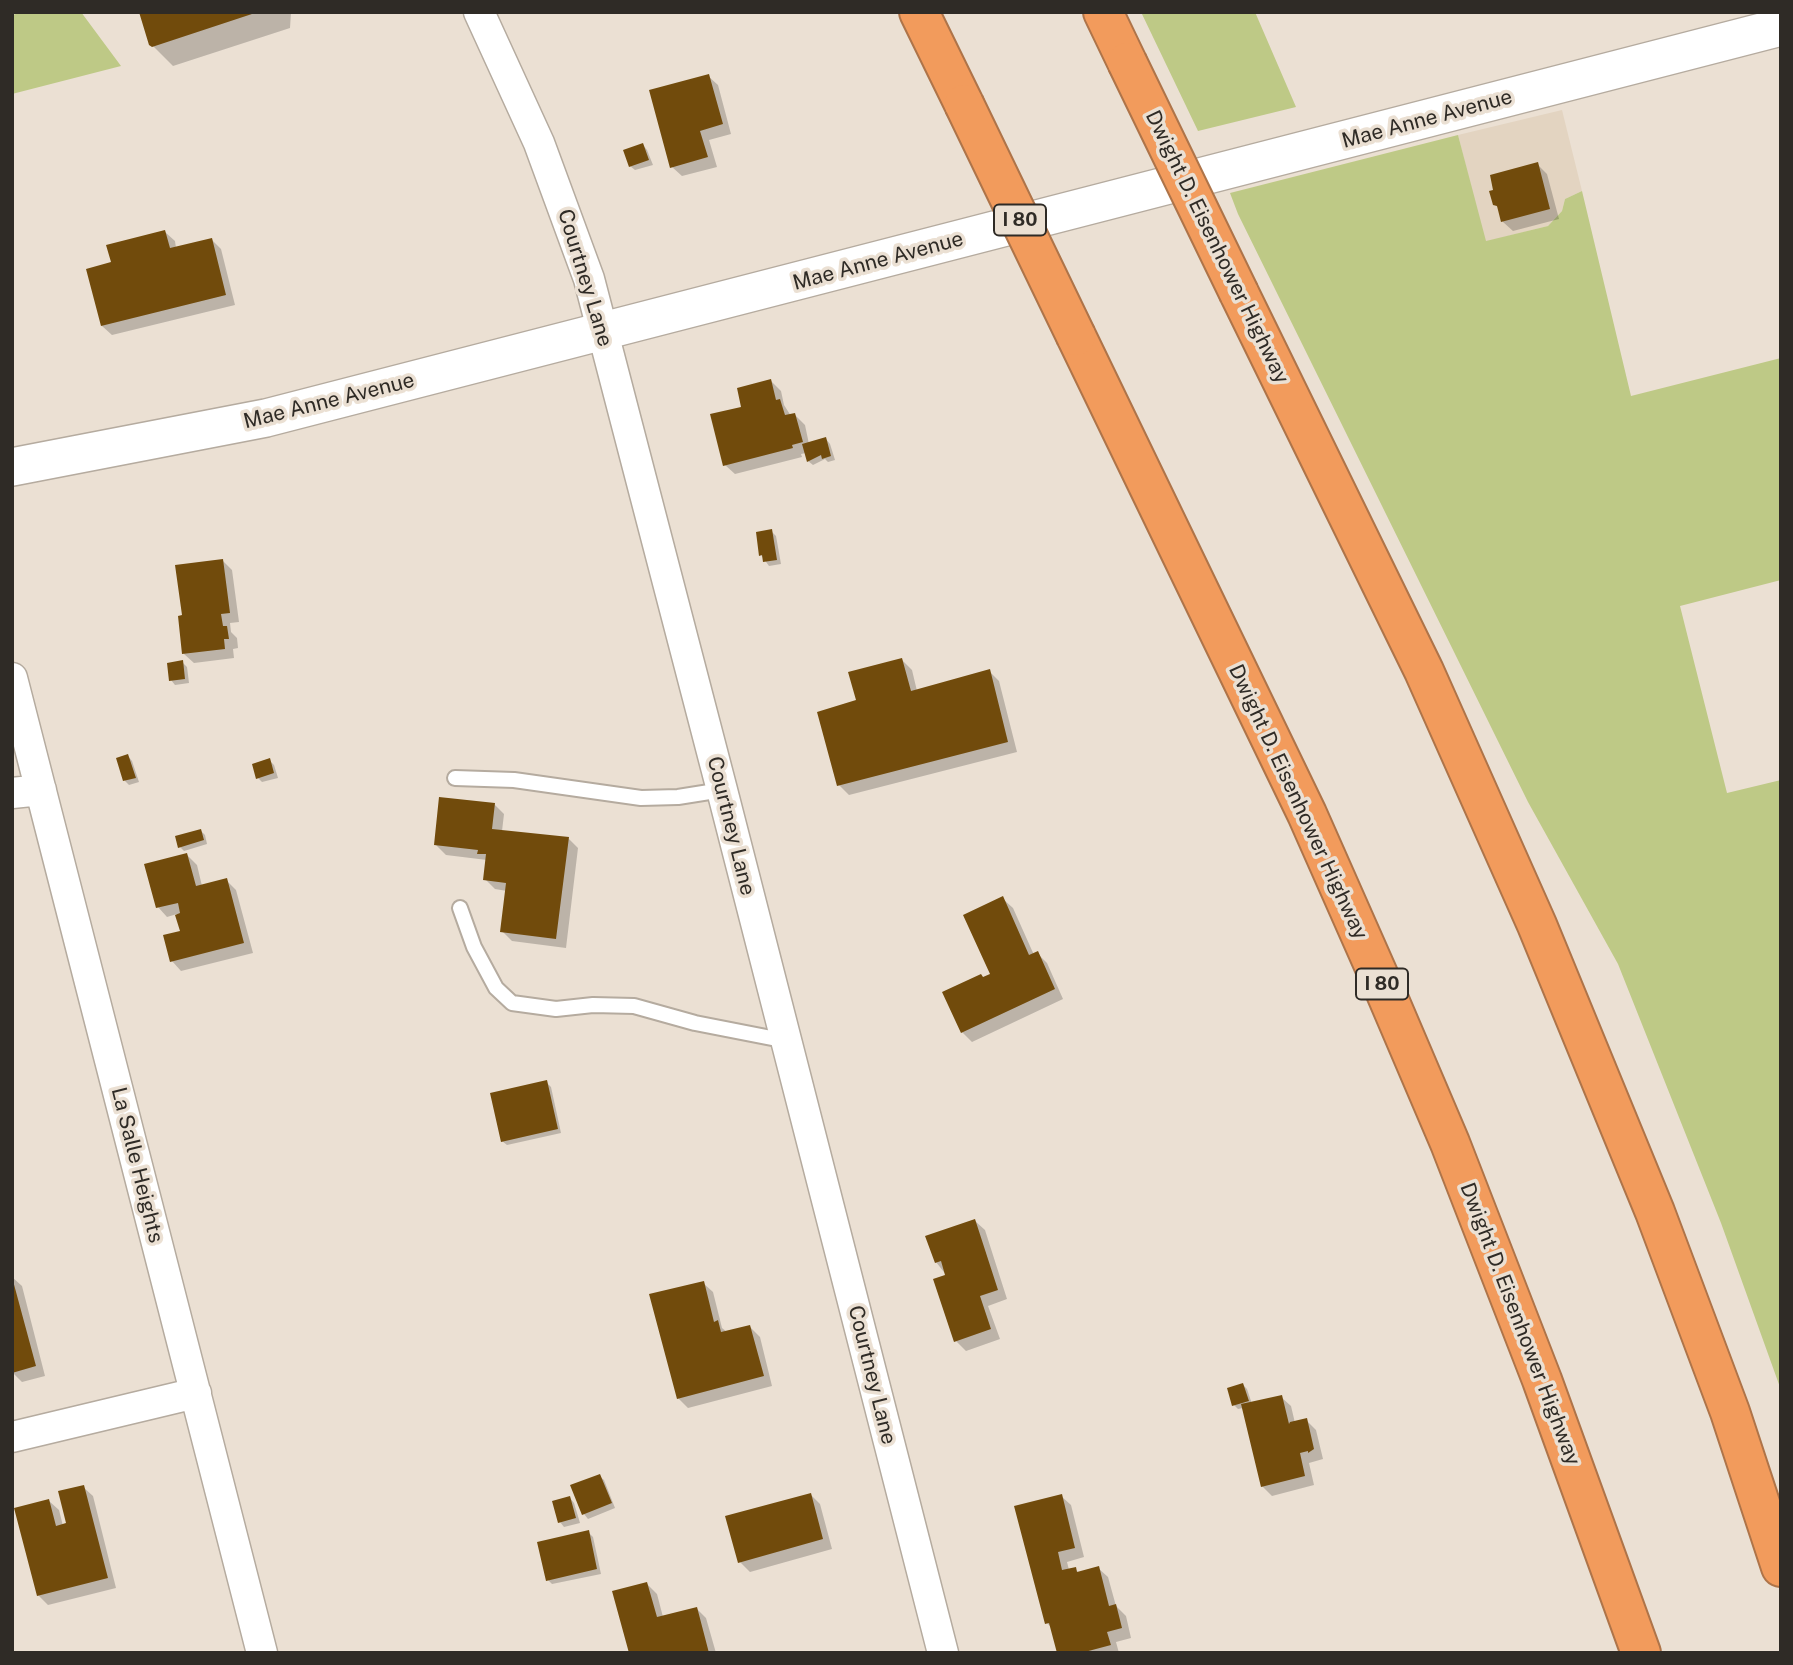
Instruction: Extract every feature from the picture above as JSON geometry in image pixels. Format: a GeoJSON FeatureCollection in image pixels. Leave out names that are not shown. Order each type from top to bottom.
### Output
{"type":"FeatureCollection","features":[{"type":"Feature","properties":{"kind":"highway","name":"Dwight D. Eisenhower Highway"},"geometry":{"type":"LineString","coordinates":[[919,12],[1307,814],[1391,1004],[1450,1143],[1533,1355],[1641,1653]]}},
{"type":"Feature","properties":{"kind":"highway","name":"Dwight D. Eisenhower Highway"},"geometry":{"type":"LineString","coordinates":[[1103,12],[1424,671],[1537,925],[1660,1224],[1730,1412],[1781,1567]]}},
{"type":"Feature","properties":{"kind":"street","name":"Courtney Lane"},"geometry":{"type":"LineString","coordinates":[[479,12],[530,121],[561,197],[589,279],[943,1653]]}},
{"type":"Feature","properties":{"kind":"street","name":"Mae Anne Avenue"},"geometry":{"type":"LineString","coordinates":[[12,467],[266,418],[1781,27]]}},
{"type":"Feature","properties":{"kind":"street","name":"La Salle Heights"},"geometry":{"type":"LineString","coordinates":[[12,678],[26,791],[196,1393],[262,1653]]}},
{"type":"Feature","properties":{"kind":"street"},"geometry":{"type":"LineString","coordinates":[[12,1437],[196,1393]]}},
{"type":"Feature","properties":{"kind":"lane"},"geometry":{"type":"LineString","coordinates":[[455,778],[514,780],[641,798],[678,797],[722,790]]}},
{"type":"Feature","properties":{"kind":"lane"},"geometry":{"type":"LineString","coordinates":[[460,908],[474,947],[496,988],[512,1003],[556,1009],[593,1005],[634,1006],[695,1023],[787,1041]]}},
{"type":"Feature","properties":{"kind":"shaded area"},"geometry":{"type":"Polygon","coordinates":[[[1562,110],[1582,191],[1565,199],[1562,211],[1548,226],[1485,242],[1458,135],[1562,110]]]}},
{"type":"Feature","properties":{"kind":"green space"},"geometry":{"type":"Polygon","coordinates":[[[24,12],[81,12],[121,66],[12,94],[12,15],[24,12]]]}},
{"type":"Feature","properties":{"kind":"green space"},"geometry":{"type":"Polygon","coordinates":[[[1141,12],[1255,12],[1296,107],[1198,131],[1141,12]]]}},
{"type":"Feature","properties":{"kind":"green space"},"geometry":{"type":"Polygon","coordinates":[[[1458,135],[1486,241],[1548,226],[1562,211],[1565,199],[1582,191],[1631,396],[1781,358],[1781,580],[1680,606],[1727,793],[1781,780],[1781,1390],[1721,1223],[1618,964],[1528,802],[1230,193],[1458,135]]]}},
{"type":"Feature","properties":{"kind":"building"},"geometry":{"type":"Polygon","coordinates":[[[139,12],[255,13],[152,47],[149,45],[139,12]]]}},
{"type":"Feature","properties":{"kind":"building"},"geometry":{"type":"Polygon","coordinates":[[[709,74],[723,124],[700,131],[708,157],[670,168],[649,90],[709,74]]]}},
{"type":"Feature","properties":{"kind":"building"},"geometry":{"type":"Polygon","coordinates":[[[643,143],[649,160],[629,167],[623,150],[643,143]]]}},
{"type":"Feature","properties":{"kind":"building"},"geometry":{"type":"Polygon","coordinates":[[[1538,162],[1550,209],[1501,222],[1489,191],[1493,190],[1490,175],[1538,162]]]}},
{"type":"Feature","properties":{"kind":"building"},"geometry":{"type":"Polygon","coordinates":[[[165,230],[170,248],[212,238],[226,295],[101,326],[86,269],[111,262],[106,245],[165,230]]]}},
{"type":"Feature","properties":{"kind":"building"},"geometry":{"type":"Polygon","coordinates":[[[771,379],[776,400],[780,399],[785,415],[795,413],[803,442],[792,445],[793,448],[723,466],[710,414],[741,407],[737,388],[771,379]]]}},
{"type":"Feature","properties":{"kind":"building"},"geometry":{"type":"Polygon","coordinates":[[[826,437],[831,456],[822,459],[821,455],[807,462],[802,444],[826,437]]]}},
{"type":"Feature","properties":{"kind":"building"},"geometry":{"type":"Polygon","coordinates":[[[772,529],[777,560],[763,562],[762,555],[759,556],[756,532],[772,529]]]}},
{"type":"Feature","properties":{"kind":"building"},"geometry":{"type":"Polygon","coordinates":[[[223,559],[230,613],[221,614],[229,639],[224,639],[225,649],[182,654],[178,616],[182,615],[175,565],[223,559]]]}},
{"type":"Feature","properties":{"kind":"building"},"geometry":{"type":"Polygon","coordinates":[[[902,658],[911,691],[990,669],[1008,742],[837,786],[817,712],[856,700],[848,672],[902,658]]]}},
{"type":"Feature","properties":{"kind":"building"},"geometry":{"type":"Polygon","coordinates":[[[183,660],[185,679],[169,681],[167,663],[183,660]]]}},
{"type":"Feature","properties":{"kind":"building"},"geometry":{"type":"Polygon","coordinates":[[[128,754],[136,778],[123,781],[116,758],[128,754]]]}},
{"type":"Feature","properties":{"kind":"building"},"geometry":{"type":"Polygon","coordinates":[[[270,758],[274,773],[256,779],[252,764],[270,758]]]}},
{"type":"Feature","properties":{"kind":"building"},"geometry":{"type":"Polygon","coordinates":[[[439,797],[495,803],[492,829],[569,837],[556,939],[500,932],[506,883],[483,880],[486,854],[477,854],[478,850],[434,845],[439,797]]]}},
{"type":"Feature","properties":{"kind":"building"},"geometry":{"type":"Polygon","coordinates":[[[201,829],[204,840],[178,848],[175,836],[201,829]]]}},
{"type":"Feature","properties":{"kind":"building"},"geometry":{"type":"Polygon","coordinates":[[[187,853],[196,886],[227,878],[244,943],[170,962],[163,935],[180,931],[175,915],[180,913],[178,903],[156,908],[144,864],[187,853]]]}},
{"type":"Feature","properties":{"kind":"building"},"geometry":{"type":"Polygon","coordinates":[[[1003,896],[1029,955],[1038,951],[1055,989],[961,1033],[942,992],[981,974],[983,977],[990,974],[963,915],[1003,896]]]}},
{"type":"Feature","properties":{"kind":"building"},"geometry":{"type":"Polygon","coordinates":[[[547,1080],[558,1129],[501,1142],[490,1093],[547,1080]]]}},
{"type":"Feature","properties":{"kind":"building"},"geometry":{"type":"Polygon","coordinates":[[[975,1219],[998,1290],[980,1296],[991,1329],[954,1342],[933,1279],[945,1275],[941,1261],[935,1263],[925,1236],[975,1219]]]}},
{"type":"Feature","properties":{"kind":"building"},"geometry":{"type":"Polygon","coordinates":[[[12,1277],[36,1366],[12,1373],[12,1277]]]}},
{"type":"Feature","properties":{"kind":"building"},"geometry":{"type":"Polygon","coordinates":[[[704,1281],[714,1322],[718,1320],[721,1332],[750,1325],[764,1376],[677,1399],[649,1294],[704,1281]]]}},
{"type":"Feature","properties":{"kind":"building"},"geometry":{"type":"Polygon","coordinates":[[[1243,1383],[1249,1401],[1232,1406],[1227,1388],[1243,1383]]]}},
{"type":"Feature","properties":{"kind":"building"},"geometry":{"type":"Polygon","coordinates":[[[1282,1395],[1289,1424],[1307,1418],[1314,1449],[1308,1453],[1300,1453],[1305,1476],[1261,1487],[1241,1404],[1282,1395]]]}},
{"type":"Feature","properties":{"kind":"building"},"geometry":{"type":"Polygon","coordinates":[[[600,1474],[612,1503],[582,1515],[570,1485],[600,1474]]]}},
{"type":"Feature","properties":{"kind":"building"},"geometry":{"type":"Polygon","coordinates":[[[84,1485],[108,1578],[37,1596],[14,1508],[49,1499],[56,1526],[66,1523],[58,1491],[84,1485]]]}},
{"type":"Feature","properties":{"kind":"building"},"geometry":{"type":"Polygon","coordinates":[[[811,1493],[823,1539],[738,1563],[725,1516],[811,1493]]]}},
{"type":"Feature","properties":{"kind":"building"},"geometry":{"type":"Polygon","coordinates":[[[1062,1494],[1075,1548],[1058,1552],[1062,1570],[1076,1567],[1077,1572],[1099,1566],[1109,1606],[1116,1604],[1122,1628],[1107,1632],[1111,1645],[1081,1653],[1057,1653],[1049,1623],[1045,1624],[1014,1506],[1062,1494]]]}},
{"type":"Feature","properties":{"kind":"building"},"geometry":{"type":"Polygon","coordinates":[[[570,1496],[576,1518],[558,1523],[552,1501],[570,1496]]]}},
{"type":"Feature","properties":{"kind":"building"},"geometry":{"type":"Polygon","coordinates":[[[589,1530],[597,1569],[546,1581],[537,1542],[589,1530]]]}},
{"type":"Feature","properties":{"kind":"building"},"geometry":{"type":"Polygon","coordinates":[[[647,1582],[657,1617],[697,1607],[709,1653],[629,1653],[612,1591],[647,1582]]]}}]}
